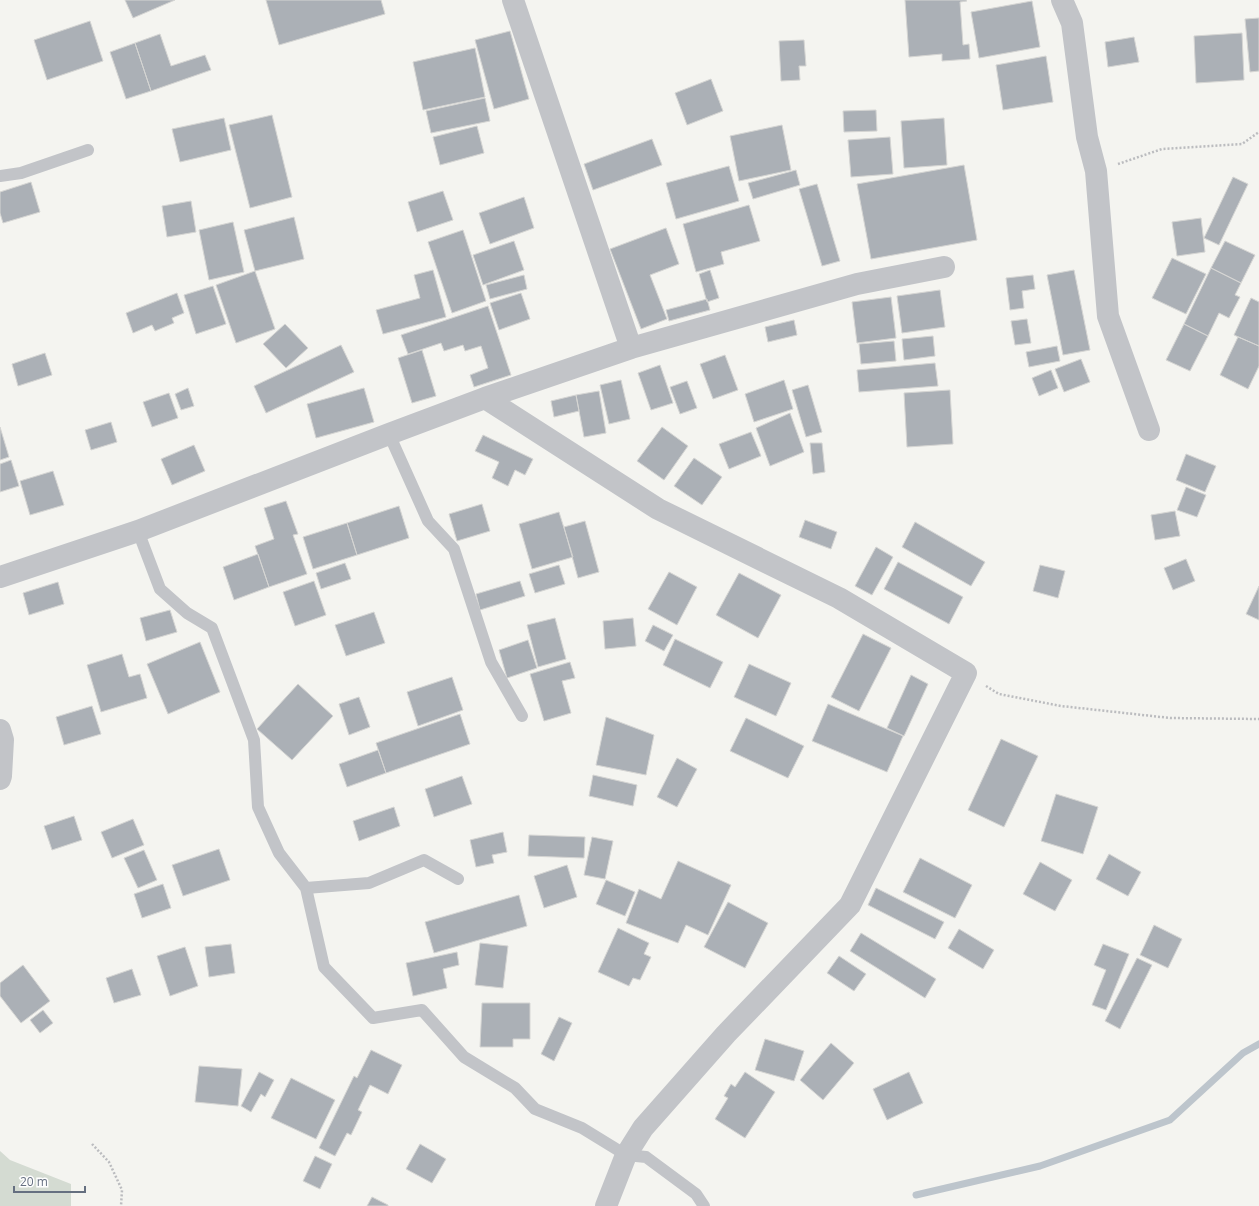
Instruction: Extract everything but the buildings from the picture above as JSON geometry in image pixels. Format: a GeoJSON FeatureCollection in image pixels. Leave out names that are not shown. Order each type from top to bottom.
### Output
{"type":"FeatureCollection","features":[{"type":"Feature","properties":{"kind":"street"},"geometry":{"type":"LineString","coordinates":[[513,0],[631,348]]}},
{"type":"Feature","properties":{"kind":"street"},"geometry":{"type":"LineString","coordinates":[[1062,0],[1072,23],[1087,137],[1096,171],[1108,316],[1149,430]]}},
{"type":"Feature","properties":{"kind":"street"},"geometry":{"type":"LineString","coordinates":[[0,577],[138,531],[485,398],[631,348],[857,284],[944,267]]}},
{"type":"Feature","properties":{"kind":"street"},"geometry":{"type":"LineString","coordinates":[[485,398],[658,509],[839,598],[966,673],[850,905],[726,1034],[643,1128],[626,1155],[606,1206]]}},
{"type":"Feature","properties":{"kind":"street"},"geometry":{"type":"LineString","coordinates":[[0,730],[3,740],[0,779]]}},
{"type":"Feature","properties":{"kind":"lane"},"geometry":{"type":"LineString","coordinates":[[0,176],[22,173],[88,150]]}},
{"type":"Feature","properties":{"kind":"lane"},"geometry":{"type":"LineString","coordinates":[[389,434],[428,521],[454,549],[491,662],[522,716]]}},
{"type":"Feature","properties":{"kind":"lane"},"geometry":{"type":"LineString","coordinates":[[138,531],[160,589],[186,613],[212,628],[254,740],[258,807],[279,853],[306,888],[324,967],[373,1018],[422,1010],[464,1058],[515,1088],[535,1110],[582,1128],[626,1155],[646,1157],[696,1194],[704,1206]]}},
{"type":"Feature","properties":{"kind":"lane"},"geometry":{"type":"LineString","coordinates":[[306,888],[369,883],[424,860],[458,879]]}},
{"type":"Feature","properties":{"kind":"path"},"geometry":{"type":"LineString","coordinates":[[1096,171],[1162,149],[1242,144],[1259,132]]}},
{"type":"Feature","properties":{"kind":"path"},"geometry":{"type":"LineString","coordinates":[[966,673],[999,694],[1061,706],[1170,718],[1259,718]]}},
{"type":"Feature","properties":{"kind":"path"},"geometry":{"type":"LineString","coordinates":[[92,1144],[109,1162],[122,1190],[121,1206]]}},
{"type":"Feature","properties":{"kind":"shaded area"},"geometry":{"type":"Polygon","coordinates":[[[0,1151],[10,1160],[71,1184],[71,1206],[0,1206],[0,1151]]]}},
{"type":"Feature","properties":{"kind":"waterway"},"geometry":{"type":"LineString","coordinates":[[916,1195],[1040,1166],[1170,1120],[1243,1053],[1259,1044]]}}]}
